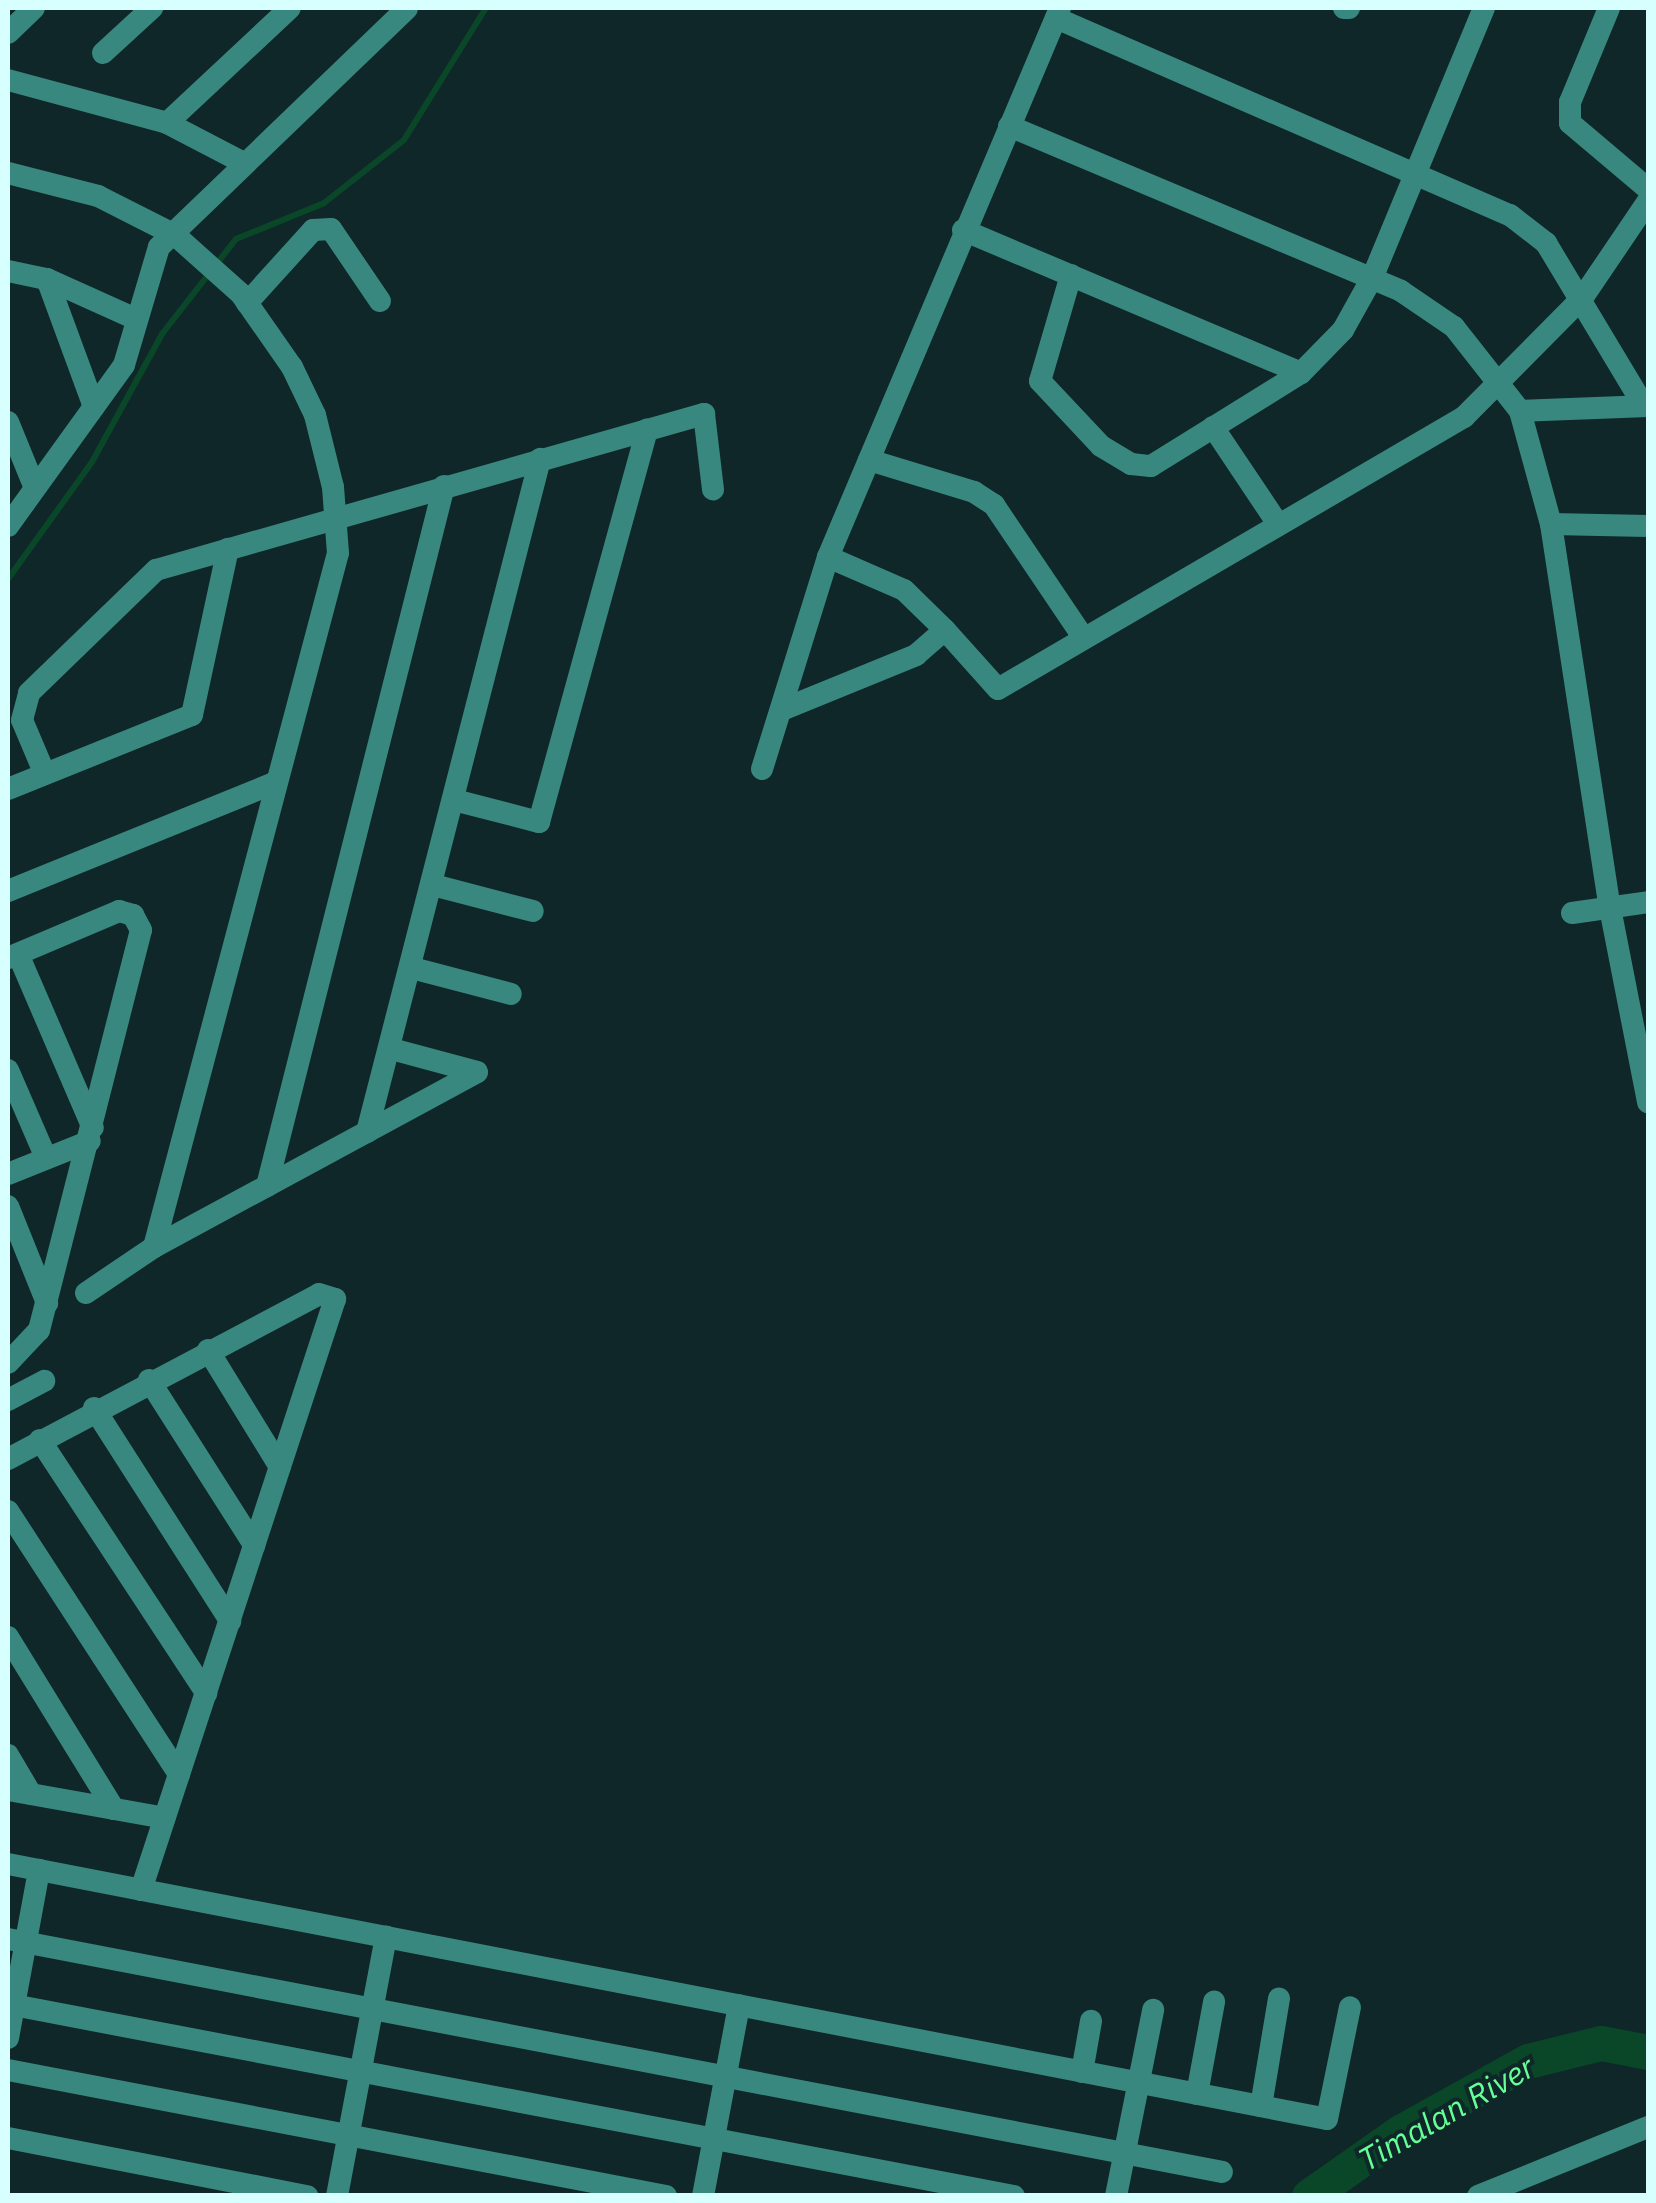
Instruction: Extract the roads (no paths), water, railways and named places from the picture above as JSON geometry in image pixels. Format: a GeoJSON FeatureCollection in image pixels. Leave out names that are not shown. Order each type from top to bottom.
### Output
{"type":"FeatureCollection","features":[{"type":"Feature","properties":{"kind":"street"},"geometry":{"type":"LineString","coordinates":[[8,33],[34,8]]}},
{"type":"Feature","properties":{"kind":"street"},"geometry":{"type":"LineString","coordinates":[[103,53],[152,8]]}},
{"type":"Feature","properties":{"kind":"street"},"geometry":{"type":"LineString","coordinates":[[167,123],[290,8]]}},
{"type":"Feature","properties":{"kind":"street"},"geometry":{"type":"LineString","coordinates":[[8,526],[124,366],[159,247],[175,235],[242,162],[407,8]]}},
{"type":"Feature","properties":{"kind":"street"},"geometry":{"type":"LineString","coordinates":[[1071,275],[1040,381],[1092,438],[1142,468],[1301,373],[1343,330],[1373,276],[1484,8]]}},
{"type":"Feature","properties":{"kind":"street"},"geometry":{"type":"LineString","coordinates":[[1609,8],[1570,102],[1570,122],[1648,189]]}},
{"type":"Feature","properties":{"kind":"street"},"geometry":{"type":"LineString","coordinates":[[762,769],[784,709],[828,556],[962,230],[1058,13],[1417,170],[1538,234],[1583,297],[1646,406],[1520,411]]}},
{"type":"Feature","properties":{"kind":"street"},"geometry":{"type":"LineString","coordinates":[[8,80],[167,123],[242,162]]}},
{"type":"Feature","properties":{"kind":"street"},"geometry":{"type":"LineString","coordinates":[[1009,126],[1373,276],[1454,327],[1520,411],[1552,524],[1610,908],[1648,1102]]}},
{"type":"Feature","properties":{"kind":"street"},"geometry":{"type":"LineString","coordinates":[[8,174],[98,196],[175,235],[244,298],[292,367],[315,416],[335,517],[338,553],[154,1247]]}},
{"type":"Feature","properties":{"kind":"street"},"geometry":{"type":"LineString","coordinates":[[828,556],[904,590],[998,688],[1276,521],[1464,417],[1583,297],[1648,201]]}},
{"type":"Feature","properties":{"kind":"street"},"geometry":{"type":"LineString","coordinates":[[244,298],[313,230],[330,228],[380,301]]}},
{"type":"Feature","properties":{"kind":"street"},"geometry":{"type":"LineString","coordinates":[[962,230],[1301,373]]}},
{"type":"Feature","properties":{"kind":"street"},"geometry":{"type":"LineString","coordinates":[[8,271],[48,279],[136,320]]}},
{"type":"Feature","properties":{"kind":"street"},"geometry":{"type":"LineString","coordinates":[[48,279],[94,407]]}},
{"type":"Feature","properties":{"kind":"street"},"geometry":{"type":"LineString","coordinates":[[44,772],[22,720],[29,693],[156,570],[704,414],[712,489]]}},
{"type":"Feature","properties":{"kind":"street"},"geometry":{"type":"LineString","coordinates":[[8,422],[35,488]]}},
{"type":"Feature","properties":{"kind":"street"},"geometry":{"type":"LineString","coordinates":[[1213,426],[1276,521]]}},
{"type":"Feature","properties":{"kind":"street"},"geometry":{"type":"LineString","coordinates":[[454,800],[539,822],[647,430]]}},
{"type":"Feature","properties":{"kind":"street"},"geometry":{"type":"LineString","coordinates":[[367,1132],[540,459]]}},
{"type":"Feature","properties":{"kind":"street"},"geometry":{"type":"LineString","coordinates":[[869,460],[974,492],[994,504],[1084,637]]}},
{"type":"Feature","properties":{"kind":"street"},"geometry":{"type":"LineString","coordinates":[[267,1186],[444,486]]}},
{"type":"Feature","properties":{"kind":"street"},"geometry":{"type":"LineString","coordinates":[[1552,524],[1648,526]]}},
{"type":"Feature","properties":{"kind":"street"},"geometry":{"type":"LineString","coordinates":[[8,789],[192,715],[228,549]]}},
{"type":"Feature","properties":{"kind":"street"},"geometry":{"type":"LineString","coordinates":[[784,709],[916,654],[945,630]]}},
{"type":"Feature","properties":{"kind":"street"},"geometry":{"type":"LineString","coordinates":[[8,891],[274,783]]}},
{"type":"Feature","properties":{"kind":"street"},"geometry":{"type":"LineString","coordinates":[[432,885],[532,911]]}},
{"type":"Feature","properties":{"kind":"street"},"geometry":{"type":"LineString","coordinates":[[1572,913],[1648,902]]}},
{"type":"Feature","properties":{"kind":"street"},"geometry":{"type":"LineString","coordinates":[[11,1352],[40,1330],[142,942],[139,923],[119,912],[13,956],[91,1134]]}},
{"type":"Feature","properties":{"kind":"street"},"geometry":{"type":"LineString","coordinates":[[412,968],[511,994]]}},
{"type":"Feature","properties":{"kind":"street"},"geometry":{"type":"LineString","coordinates":[[86,1292],[154,1247],[477,1072],[391,1049]]}},
{"type":"Feature","properties":{"kind":"street"},"geometry":{"type":"LineString","coordinates":[[8,1070],[46,1158]]}},
{"type":"Feature","properties":{"kind":"street"},"geometry":{"type":"LineString","coordinates":[[8,1174],[91,1134]]}},
{"type":"Feature","properties":{"kind":"street"},"geometry":{"type":"LineString","coordinates":[[8,1206],[47,1303]]}},
{"type":"Feature","properties":{"kind":"street"},"geometry":{"type":"LineString","coordinates":[[8,1459],[94,1408],[320,1294],[335,1299],[142,1890]]}},
{"type":"Feature","properties":{"kind":"street"},"geometry":{"type":"LineString","coordinates":[[208,1350],[280,1467]]}},
{"type":"Feature","properties":{"kind":"street"},"geometry":{"type":"LineString","coordinates":[[149,1380],[254,1545]]}},
{"type":"Feature","properties":{"kind":"street"},"geometry":{"type":"LineString","coordinates":[[8,1400],[44,1381]]}},
{"type":"Feature","properties":{"kind":"street"},"geometry":{"type":"LineString","coordinates":[[94,1408],[230,1621]]}},
{"type":"Feature","properties":{"kind":"street"},"geometry":{"type":"LineString","coordinates":[[40,1440],[206,1693]]}},
{"type":"Feature","properties":{"kind":"street"},"geometry":{"type":"LineString","coordinates":[[8,1511],[180,1774]]}},
{"type":"Feature","properties":{"kind":"street"},"geometry":{"type":"LineString","coordinates":[[8,1637],[114,1809]]}},
{"type":"Feature","properties":{"kind":"street"},"geometry":{"type":"LineString","coordinates":[[8,1755],[19,1792],[165,1818]]}},
{"type":"Feature","properties":{"kind":"street"},"geometry":{"type":"LineString","coordinates":[[8,1864],[1327,2119],[1350,2007]]}},
{"type":"Feature","properties":{"kind":"street"},"geometry":{"type":"LineString","coordinates":[[8,2038],[16,1940],[39,1870]]}},
{"type":"Feature","properties":{"kind":"street"},"geometry":{"type":"LineString","coordinates":[[337,2196],[386,1937]]}},
{"type":"Feature","properties":{"kind":"street"},"geometry":{"type":"LineString","coordinates":[[16,1940],[1125,2150],[1222,2172]]}},
{"type":"Feature","properties":{"kind":"street"},"geometry":{"type":"LineString","coordinates":[[1261,2106],[1280,1999]]}},
{"type":"Feature","properties":{"kind":"street"},"geometry":{"type":"LineString","coordinates":[[1197,2094],[1214,2002]]}},
{"type":"Feature","properties":{"kind":"street"},"geometry":{"type":"LineString","coordinates":[[11,2004],[1014,2196]]}},
{"type":"Feature","properties":{"kind":"street"},"geometry":{"type":"LineString","coordinates":[[703,2196],[739,2005]]}},
{"type":"Feature","properties":{"kind":"street"},"geometry":{"type":"LineString","coordinates":[[1116,2196],[1152,2010]]}},
{"type":"Feature","properties":{"kind":"street"},"geometry":{"type":"LineString","coordinates":[[1082,2072],[1091,2020]]}},
{"type":"Feature","properties":{"kind":"street"},"geometry":{"type":"LineString","coordinates":[[8,2070],[666,2196]]}},
{"type":"Feature","properties":{"kind":"street"},"geometry":{"type":"LineString","coordinates":[[1483,2192],[1648,2127]]}},
{"type":"Feature","properties":{"kind":"street"},"geometry":{"type":"LineString","coordinates":[[8,2138],[307,2196]]}},
{"type":"Feature","properties":{"kind":"street"},"geometry":{"type":"LineString","coordinates":[[1483,2192],[1513,2196]]}},
{"type":"Feature","properties":{"kind":"waterway"},"geometry":{"type":"LineString","coordinates":[[8,579],[92,462],[162,334],[236,239],[324,203],[404,140],[486,8]]}},
{"type":"Feature","properties":{"kind":"waterway","name":"Timalan River"},"geometry":{"type":"LineString","coordinates":[[1309,2196],[1402,2131],[1528,2061],[1601,2043],[1648,2052]]}}]}
